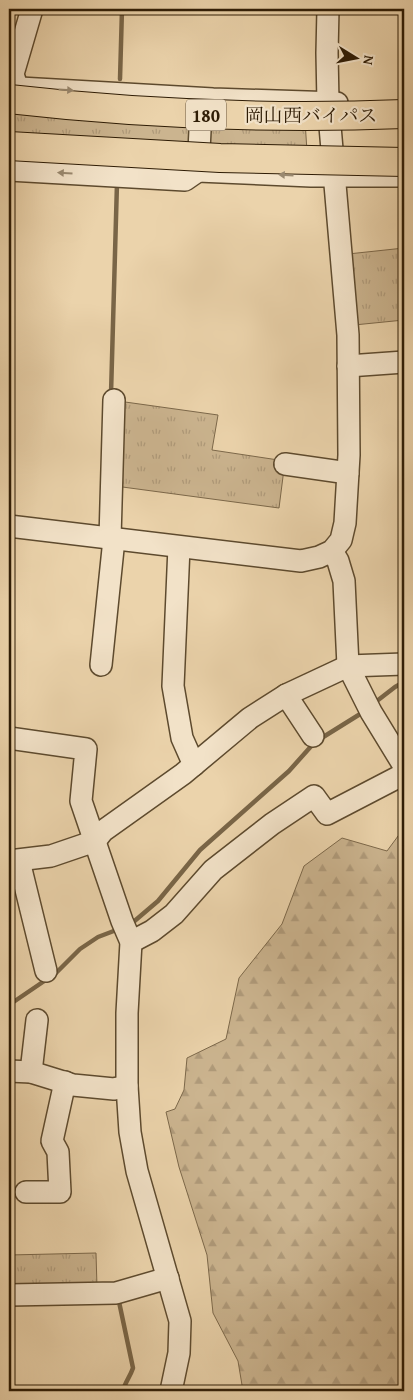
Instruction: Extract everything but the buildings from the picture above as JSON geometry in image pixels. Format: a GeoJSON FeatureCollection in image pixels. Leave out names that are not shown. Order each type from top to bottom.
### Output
{"type":"FeatureCollection","features":[{"type":"Feature","properties":{"kind":"highway","name":"岡山西バイパス"},"geometry":{"type":"LineString","coordinates":[[12,96],[77,107],[220,116],[323,117],[404,114]]}},
{"type":"Feature","properties":{"kind":"highway","name":"180"},"geometry":{"type":"LineString","coordinates":[[20,151],[404,162]]}},
{"type":"Feature","properties":{"kind":"street"},"geometry":{"type":"LineString","coordinates":[[32,9],[14,74],[12,96],[328,103],[404,102]]}},
{"type":"Feature","properties":{"kind":"street"},"geometry":{"type":"LineString","coordinates":[[9,526],[301,561],[319,557],[332,551],[341,540],[345,523],[349,455],[348,366],[346,302],[328,103],[326,53],[328,9]]}},
{"type":"Feature","properties":{"kind":"street"},"geometry":{"type":"LineString","coordinates":[[198,171],[201,110],[213,99]]}},
{"type":"Feature","properties":{"kind":"street"},"geometry":{"type":"LineString","coordinates":[[20,151],[181,166],[198,171],[334,177],[404,176]]}},
{"type":"Feature","properties":{"kind":"street"},"geometry":{"type":"LineString","coordinates":[[9,170],[185,180],[198,171]]}},
{"type":"Feature","properties":{"kind":"street"},"geometry":{"type":"LineString","coordinates":[[348,366],[404,362]]}},
{"type":"Feature","properties":{"kind":"street"},"geometry":{"type":"LineString","coordinates":[[101,665],[112,539],[114,400]]}},
{"type":"Feature","properties":{"kind":"street"},"geometry":{"type":"LineString","coordinates":[[285,464],[348,473]]}},
{"type":"Feature","properties":{"kind":"street"},"geometry":{"type":"LineString","coordinates":[[179,547],[173,686],[182,738],[194,765]]}},
{"type":"Feature","properties":{"kind":"street"},"geometry":{"type":"LineString","coordinates":[[332,551],[338,561],[344,581],[348,666],[371,712],[404,766]]}},
{"type":"Feature","properties":{"kind":"street"},"geometry":{"type":"LineString","coordinates":[[46,971],[14,861],[51,856],[96,841],[103,831],[194,765],[250,718],[286,695],[348,666],[404,664]]}},
{"type":"Feature","properties":{"kind":"street"},"geometry":{"type":"LineString","coordinates":[[286,695],[312,736]]}},
{"type":"Feature","properties":{"kind":"street"},"geometry":{"type":"LineString","coordinates":[[9,738],[86,749],[81,801],[131,942],[127,1013],[127,1086],[130,1132],[137,1171],[180,1321],[179,1353],[172,1391]]}},
{"type":"Feature","properties":{"kind":"street"},"geometry":{"type":"LineString","coordinates":[[131,942],[152,931],[174,914],[213,870],[272,824],[314,796],[327,814],[404,774]]}},
{"type":"Feature","properties":{"kind":"street"},"geometry":{"type":"LineString","coordinates":[[31,1072],[37,1020]]}},
{"type":"Feature","properties":{"kind":"street"},"geometry":{"type":"LineString","coordinates":[[9,1071],[31,1072],[73,1085],[114,1089],[127,1086]]}},
{"type":"Feature","properties":{"kind":"street"},"geometry":{"type":"LineString","coordinates":[[26,1192],[60,1192],[58,1152],[52,1141],[65,1082]]}},
{"type":"Feature","properties":{"kind":"street"},"geometry":{"type":"LineString","coordinates":[[9,1295],[116,1293],[168,1278]]}},
{"type":"Feature","properties":{"kind":"green space"},"geometry":{"type":"Polygon","coordinates":[[[16,97],[199,102],[188,163],[9,155],[9,124],[16,97]]]}},
{"type":"Feature","properties":{"kind":"green space"},"geometry":{"type":"Polygon","coordinates":[[[304,105],[308,167],[204,167],[208,111],[304,105]]]}},
{"type":"Feature","properties":{"kind":"green space"},"geometry":{"type":"Polygon","coordinates":[[[404,248],[404,320],[354,325],[348,254],[404,248]]]}},
{"type":"Feature","properties":{"kind":"green space"},"geometry":{"type":"Polygon","coordinates":[[[118,401],[218,415],[212,450],[285,461],[279,508],[115,486],[118,401]]]}},
{"type":"Feature","properties":{"kind":"green space"},"geometry":{"type":"Polygon","coordinates":[[[404,828],[404,1391],[243,1391],[238,1361],[213,1313],[207,1255],[179,1167],[166,1112],[175,1109],[184,1090],[187,1058],[226,1039],[239,978],[282,924],[304,866],[342,838],[387,851],[404,828]]]}},
{"type":"Feature","properties":{"kind":"green space"},"geometry":{"type":"Polygon","coordinates":[[[96,1253],[97,1287],[9,1289],[9,1255],[96,1253]]]}},
{"type":"Feature","properties":{"kind":"waterway"},"geometry":{"type":"LineString","coordinates":[[120,79],[122,9]]}},
{"type":"Feature","properties":{"kind":"waterway"},"geometry":{"type":"LineString","coordinates":[[111,394],[117,183]]}},
{"type":"Feature","properties":{"kind":"waterway"},"geometry":{"type":"LineString","coordinates":[[373,704],[404,682]]}},
{"type":"Feature","properties":{"kind":"waterway"},"geometry":{"type":"LineString","coordinates":[[320,739],[365,711]]}},
{"type":"Feature","properties":{"kind":"waterway"},"geometry":{"type":"LineString","coordinates":[[131,924],[158,901],[200,850],[289,771],[314,743]]}},
{"type":"Feature","properties":{"kind":"waterway"},"geometry":{"type":"LineString","coordinates":[[9,1005],[56,973],[80,949],[98,937],[119,929]]}},
{"type":"Feature","properties":{"kind":"waterway"},"geometry":{"type":"LineString","coordinates":[[118,1297],[133,1368],[123,1391]]}},
{"type":"Feature","properties":{"kind":"railway"},"geometry":{"type":"LineString","coordinates":[[9,23],[13,9]]}}]}
